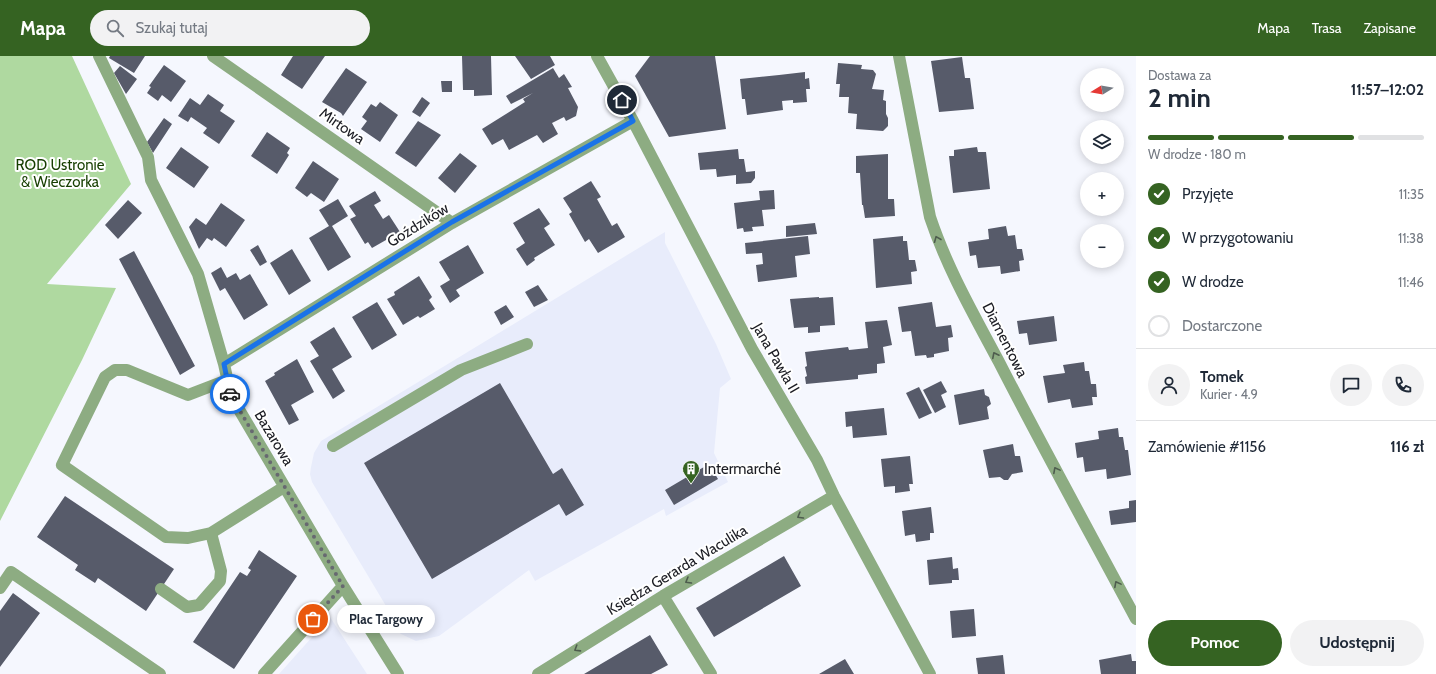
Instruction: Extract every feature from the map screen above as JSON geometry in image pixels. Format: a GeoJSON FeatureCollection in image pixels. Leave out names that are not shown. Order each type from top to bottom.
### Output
{"type":"FeatureCollection","features":[{"type":"Feature","properties":{"kind":"street","name":"Bazarowa"},"geometry":{"type":"LineString","coordinates":[[99,56],[148,157],[151,180],[198,274],[224,364],[231,396],[343,586],[398,674]]}},
{"type":"Feature","properties":{"kind":"street","name":"Mirtowa"},"geometry":{"type":"LineString","coordinates":[[213,56],[452,222]]}},
{"type":"Feature","properties":{"kind":"street","name":"Jana Pawła II"},"geometry":{"type":"LineString","coordinates":[[596,56],[633,121],[734,315],[817,460],[834,496],[930,674]]}},
{"type":"Feature","properties":{"kind":"street","name":"Diamentowa"},"geometry":{"type":"LineString","coordinates":[[899,56],[930,218],[937,239],[952,273],[1136,619]]}},
{"type":"Feature","properties":{"kind":"street","name":"Goździków"},"geometry":{"type":"LineString","coordinates":[[224,364],[452,222],[633,121]]}},
{"type":"Feature","properties":{"kind":"street"},"geometry":{"type":"LineString","coordinates":[[334,446],[461,370],[527,344]]}},
{"type":"Feature","properties":{"kind":"street"},"geometry":{"type":"LineString","coordinates":[[227,380],[188,395],[128,370],[115,370],[104,377],[62,465],[166,537],[188,538],[210,533],[284,487]]}},
{"type":"Feature","properties":{"kind":"street","name":"Księdza Gerarda Waculika"},"geometry":{"type":"LineString","coordinates":[[538,674],[663,596],[834,496]]}},
{"type":"Feature","properties":{"kind":"street"},"geometry":{"type":"LineString","coordinates":[[161,589],[187,607],[198,605],[220,581],[221,571],[210,533]]}},
{"type":"Feature","properties":{"kind":"street"},"geometry":{"type":"LineString","coordinates":[[0,588],[10,572],[160,674]]}},
{"type":"Feature","properties":{"kind":"street"},"geometry":{"type":"LineString","coordinates":[[264,674],[343,586]]}},
{"type":"Feature","properties":{"kind":"street"},"geometry":{"type":"LineString","coordinates":[[663,596],[711,674]]}},
{"type":"Feature","properties":{"kind":"shaded area"},"geometry":{"type":"Polygon","coordinates":[[[665,232],[665,243],[716,344],[731,379],[720,388],[714,453],[728,482],[666,516],[664,509],[535,581],[529,570],[439,636],[416,641],[401,634],[393,627],[388,618],[392,616],[312,482],[310,474],[314,453],[321,441],[665,232]]]}},
{"type":"Feature","properties":{"kind":"shaded area"},"geometry":{"type":"Polygon","coordinates":[[[330,617],[367,674],[279,674],[330,617]]]}},
{"type":"Feature","properties":{"kind":"green space","name":"ROD Ustronie & Wieczorka"},"geometry":{"type":"Polygon","coordinates":[[[0,56],[72,56],[131,184],[47,284],[116,288],[82,360],[0,521],[0,56]]]}},
{"type":"Feature","properties":{"kind":"building"},"geometry":{"type":"Polygon","coordinates":[[[110,56],[145,56],[134,73],[109,58],[110,56]]]}},
{"type":"Feature","properties":{"kind":"building"},"geometry":{"type":"Polygon","coordinates":[[[293,56],[325,56],[302,89],[281,75],[293,56]]]}},
{"type":"Feature","properties":{"kind":"building"},"geometry":{"type":"Polygon","coordinates":[[[462,56],[491,56],[492,95],[474,96],[474,90],[463,90],[462,56]]]}},
{"type":"Feature","properties":{"kind":"building"},"geometry":{"type":"Polygon","coordinates":[[[515,56],[550,56],[555,65],[531,79],[515,56]]]}},
{"type":"Feature","properties":{"kind":"building"},"geometry":{"type":"Polygon","coordinates":[[[650,56],[715,56],[726,129],[669,137],[635,76],[650,56]]]}},
{"type":"Feature","properties":{"kind":"building"},"geometry":{"type":"Polygon","coordinates":[[[962,57],[965,78],[970,78],[974,109],[939,112],[931,61],[962,57]]]}},
{"type":"Feature","properties":{"kind":"building"},"geometry":{"type":"Polygon","coordinates":[[[838,63],[862,65],[861,69],[873,70],[876,74],[872,89],[884,90],[883,100],[886,101],[888,126],[883,131],[856,129],[857,114],[848,113],[849,97],[839,97],[840,84],[836,84],[838,63]]]}},
{"type":"Feature","properties":{"kind":"building"},"geometry":{"type":"Polygon","coordinates":[[[164,65],[186,81],[171,102],[162,95],[158,101],[147,93],[151,87],[149,86],[164,65]]]}},
{"type":"Feature","properties":{"kind":"building"},"geometry":{"type":"Polygon","coordinates":[[[120,66],[137,79],[126,94],[114,73],[120,66]]]}},
{"type":"Feature","properties":{"kind":"building"},"geometry":{"type":"Polygon","coordinates":[[[346,68],[367,82],[343,116],[341,113],[322,102],[346,68]]]}},
{"type":"Feature","properties":{"kind":"building"},"geometry":{"type":"Polygon","coordinates":[[[553,68],[559,78],[564,74],[572,87],[568,88],[578,107],[576,116],[566,121],[564,117],[552,123],[558,134],[543,143],[537,135],[509,150],[503,139],[492,145],[482,129],[525,102],[523,99],[533,93],[511,104],[506,96],[553,68]]]}},
{"type":"Feature","properties":{"kind":"building"},"geometry":{"type":"Polygon","coordinates":[[[805,72],[805,79],[809,78],[810,89],[806,89],[807,102],[793,103],[793,100],[782,101],[783,110],[747,115],[745,99],[742,99],[740,79],[805,72]]]}},
{"type":"Feature","properties":{"kind":"building"},"geometry":{"type":"Polygon","coordinates":[[[441,81],[452,81],[452,92],[442,92],[441,81]]]}},
{"type":"Feature","properties":{"kind":"building"},"geometry":{"type":"Polygon","coordinates":[[[208,94],[224,105],[220,111],[235,121],[219,144],[203,133],[207,128],[191,117],[188,122],[178,116],[190,98],[200,105],[208,94]]]}},
{"type":"Feature","properties":{"kind":"building"},"geometry":{"type":"Polygon","coordinates":[[[422,97],[430,103],[420,117],[412,112],[422,97]]]}},
{"type":"Feature","properties":{"kind":"building"},"geometry":{"type":"Polygon","coordinates":[[[380,102],[398,115],[380,142],[361,129],[367,121],[362,117],[371,104],[376,107],[380,102]]]}},
{"type":"Feature","properties":{"kind":"building"},"geometry":{"type":"Polygon","coordinates":[[[164,118],[172,124],[153,153],[147,142],[164,118]]]}},
{"type":"Feature","properties":{"kind":"building"},"geometry":{"type":"Polygon","coordinates":[[[418,121],[441,135],[416,167],[395,153],[418,121]]]}},
{"type":"Feature","properties":{"kind":"building"},"geometry":{"type":"Polygon","coordinates":[[[267,132],[290,148],[287,153],[289,155],[277,174],[251,156],[267,132]]]}},
{"type":"Feature","properties":{"kind":"building"},"geometry":{"type":"Polygon","coordinates":[[[181,147],[209,167],[194,188],[166,168],[181,147]]]}},
{"type":"Feature","properties":{"kind":"building"},"geometry":{"type":"Polygon","coordinates":[[[977,147],[978,152],[986,152],[990,189],[953,193],[949,156],[954,156],[954,150],[977,147]]]}},
{"type":"Feature","properties":{"kind":"building"},"geometry":{"type":"Polygon","coordinates":[[[738,149],[739,159],[744,159],[746,172],[755,171],[755,178],[751,183],[736,184],[736,175],[717,177],[716,169],[700,170],[698,153],[738,149]]]}},
{"type":"Feature","properties":{"kind":"building"},"geometry":{"type":"Polygon","coordinates":[[[460,153],[477,166],[455,193],[438,178],[460,153]]]}},
{"type":"Feature","properties":{"kind":"building"},"geometry":{"type":"Polygon","coordinates":[[[888,154],[888,199],[894,199],[895,216],[865,218],[862,205],[860,173],[856,173],[856,156],[888,154]]]}},
{"type":"Feature","properties":{"kind":"building"},"geometry":{"type":"Polygon","coordinates":[[[313,161],[339,179],[324,202],[311,193],[307,197],[295,188],[313,161]]]}},
{"type":"Feature","properties":{"kind":"building"},"geometry":{"type":"Polygon","coordinates":[[[591,181],[601,197],[597,199],[612,226],[617,223],[625,237],[598,253],[589,239],[585,242],[569,214],[572,212],[563,198],[591,181]]]}},
{"type":"Feature","properties":{"kind":"building"},"geometry":{"type":"Polygon","coordinates":[[[774,190],[775,209],[762,210],[764,226],[752,227],[753,231],[744,232],[743,228],[737,229],[734,203],[760,200],[759,191],[774,190]]]}},
{"type":"Feature","properties":{"kind":"building"},"geometry":{"type":"Polygon","coordinates":[[[375,191],[381,201],[374,205],[383,219],[389,215],[400,232],[372,248],[368,242],[365,244],[350,219],[356,216],[349,206],[375,191]]]}},
{"type":"Feature","properties":{"kind":"building"},"geometry":{"type":"Polygon","coordinates":[[[338,199],[348,216],[332,226],[351,257],[328,271],[309,238],[329,226],[319,210],[338,199]]]}},
{"type":"Feature","properties":{"kind":"building"},"geometry":{"type":"Polygon","coordinates":[[[128,200],[142,213],[118,239],[105,225],[128,200]]]}},
{"type":"Feature","properties":{"kind":"building"},"geometry":{"type":"Polygon","coordinates":[[[221,203],[245,220],[226,247],[214,238],[212,241],[207,238],[199,249],[189,227],[196,218],[206,225],[221,203]]]}},
{"type":"Feature","properties":{"kind":"building"},"geometry":{"type":"Polygon","coordinates":[[[539,208],[550,224],[544,228],[555,245],[534,258],[535,260],[527,266],[516,249],[525,243],[513,223],[539,208]]]}},
{"type":"Feature","properties":{"kind":"building"},"geometry":{"type":"Polygon","coordinates":[[[815,223],[817,234],[786,237],[786,226],[815,223]]]}},
{"type":"Feature","properties":{"kind":"building"},"geometry":{"type":"Polygon","coordinates":[[[1006,226],[1008,236],[1015,235],[1017,249],[1022,249],[1024,260],[1019,261],[1020,271],[1001,274],[1000,266],[978,268],[976,255],[970,256],[968,242],[989,239],[988,229],[1006,226]]]}},
{"type":"Feature","properties":{"kind":"building"},"geometry":{"type":"Polygon","coordinates":[[[808,236],[810,254],[795,256],[797,277],[758,282],[756,265],[763,264],[762,253],[746,254],[745,243],[808,236]]]}},
{"type":"Feature","properties":{"kind":"building"},"geometry":{"type":"Polygon","coordinates":[[[903,236],[903,241],[907,241],[909,260],[915,260],[917,271],[911,272],[912,284],[876,288],[873,239],[903,236]]]}},
{"type":"Feature","properties":{"kind":"building"},"geometry":{"type":"Polygon","coordinates":[[[258,245],[267,262],[260,266],[250,250],[258,245]]]}},
{"type":"Feature","properties":{"kind":"building"},"geometry":{"type":"Polygon","coordinates":[[[468,245],[484,273],[456,290],[460,296],[450,303],[440,286],[450,280],[439,262],[468,245]]]}},
{"type":"Feature","properties":{"kind":"building"},"geometry":{"type":"Polygon","coordinates":[[[292,249],[311,281],[289,295],[270,263],[292,249]]]}},
{"type":"Feature","properties":{"kind":"building"},"geometry":{"type":"Polygon","coordinates":[[[134,251],[195,366],[180,375],[119,259],[134,251]]]}},
{"type":"Feature","properties":{"kind":"building"},"geometry":{"type":"Polygon","coordinates":[[[221,267],[227,278],[236,273],[240,280],[250,274],[268,305],[244,320],[225,288],[220,291],[211,273],[221,267]]]}},
{"type":"Feature","properties":{"kind":"building"},"geometry":{"type":"Polygon","coordinates":[[[419,276],[432,297],[429,300],[435,309],[420,318],[418,316],[403,325],[387,299],[395,295],[394,292],[419,276]]]}},
{"type":"Feature","properties":{"kind":"building"},"geometry":{"type":"Polygon","coordinates":[[[538,285],[548,300],[534,307],[525,292],[538,285]]]}},
{"type":"Feature","properties":{"kind":"building"},"geometry":{"type":"Polygon","coordinates":[[[833,297],[835,325],[820,326],[820,332],[808,333],[808,327],[794,328],[790,299],[833,297]]]}},
{"type":"Feature","properties":{"kind":"building"},"geometry":{"type":"Polygon","coordinates":[[[377,302],[397,335],[372,350],[352,317],[377,302]]]}},
{"type":"Feature","properties":{"kind":"building"},"geometry":{"type":"Polygon","coordinates":[[[932,302],[936,327],[951,325],[953,337],[948,338],[949,351],[934,354],[934,357],[927,358],[926,355],[915,356],[911,331],[902,332],[898,307],[932,302]]]}},
{"type":"Feature","properties":{"kind":"building"},"geometry":{"type":"Polygon","coordinates":[[[506,305],[514,317],[501,325],[494,312],[506,305]]]}},
{"type":"Feature","properties":{"kind":"building"},"geometry":{"type":"Polygon","coordinates":[[[1054,316],[1057,341],[1029,345],[1027,333],[1019,334],[1017,321],[1054,316]]]}},
{"type":"Feature","properties":{"kind":"building"},"geometry":{"type":"Polygon","coordinates":[[[887,320],[892,345],[883,347],[885,363],[877,364],[877,373],[858,375],[858,379],[806,384],[805,377],[807,376],[805,367],[807,366],[805,352],[848,347],[849,350],[868,348],[865,322],[887,320]]]}},
{"type":"Feature","properties":{"kind":"building"},"geometry":{"type":"Polygon","coordinates":[[[334,327],[352,357],[332,369],[345,391],[333,399],[310,361],[319,356],[310,342],[334,327]]]}},
{"type":"Feature","properties":{"kind":"building"},"geometry":{"type":"Polygon","coordinates":[[[297,359],[314,392],[291,405],[299,420],[289,425],[265,381],[275,375],[274,373],[297,359]]]}},
{"type":"Feature","properties":{"kind":"building"},"geometry":{"type":"Polygon","coordinates":[[[1084,362],[1085,371],[1089,371],[1091,384],[1096,384],[1097,397],[1092,397],[1093,405],[1072,408],[1070,399],[1048,403],[1043,376],[1065,373],[1063,365],[1084,362]]]}},
{"type":"Feature","properties":{"kind":"building"},"geometry":{"type":"Polygon","coordinates":[[[941,381],[947,392],[941,395],[946,407],[935,413],[923,390],[941,381]]]}},
{"type":"Feature","properties":{"kind":"building"},"geometry":{"type":"Polygon","coordinates":[[[500,383],[553,474],[562,468],[584,505],[566,516],[559,504],[432,579],[364,463],[500,383]]]}},
{"type":"Feature","properties":{"kind":"building"},"geometry":{"type":"Polygon","coordinates":[[[919,387],[932,413],[919,419],[906,393],[919,387]]]}},
{"type":"Feature","properties":{"kind":"building"},"geometry":{"type":"Polygon","coordinates":[[[984,389],[985,395],[989,397],[991,404],[987,407],[989,419],[959,425],[954,395],[984,389]]]}},
{"type":"Feature","properties":{"kind":"building"},"geometry":{"type":"Polygon","coordinates":[[[884,408],[887,435],[853,438],[852,426],[846,427],[845,412],[884,408]]]}},
{"type":"Feature","properties":{"kind":"building"},"geometry":{"type":"Polygon","coordinates":[[[1118,428],[1119,437],[1123,437],[1125,450],[1128,450],[1131,475],[1107,479],[1106,469],[1085,472],[1083,457],[1077,458],[1075,443],[1099,439],[1098,431],[1118,428]]]}},
{"type":"Feature","properties":{"kind":"building"},"geometry":{"type":"Polygon","coordinates":[[[1013,444],[1015,456],[1020,456],[1023,472],[1012,474],[1008,480],[1004,480],[1000,477],[989,478],[983,450],[1013,444]]]}},
{"type":"Feature","properties":{"kind":"building"},"geometry":{"type":"Polygon","coordinates":[[[910,456],[913,484],[909,484],[910,491],[895,493],[895,486],[884,487],[881,459],[910,456]]]}},
{"type":"Feature","properties":{"kind":"building","name":"Intermarché"},"geometry":{"type":"Polygon","coordinates":[[[709,464],[718,479],[674,505],[665,490],[709,464]]]}},
{"type":"Feature","properties":{"kind":"building"},"geometry":{"type":"Polygon","coordinates":[[[65,496],[174,569],[146,611],[98,578],[95,583],[75,570],[78,565],[37,537],[65,496]]]}},
{"type":"Feature","properties":{"kind":"building"},"geometry":{"type":"Polygon","coordinates":[[[1136,500],[1136,522],[1111,525],[1109,511],[1129,508],[1129,501],[1136,500]]]}},
{"type":"Feature","properties":{"kind":"building"},"geometry":{"type":"Polygon","coordinates":[[[931,507],[934,533],[930,533],[930,540],[916,542],[915,534],[905,536],[902,511],[931,507]]]}},
{"type":"Feature","properties":{"kind":"building"},"geometry":{"type":"Polygon","coordinates":[[[259,550],[297,576],[234,669],[193,642],[240,572],[247,576],[251,570],[248,568],[259,550]]]}},
{"type":"Feature","properties":{"kind":"building"},"geometry":{"type":"Polygon","coordinates":[[[784,556],[801,586],[714,637],[696,608],[784,556]]]}},
{"type":"Feature","properties":{"kind":"building"},"geometry":{"type":"Polygon","coordinates":[[[952,557],[953,569],[958,568],[959,580],[952,580],[952,583],[929,585],[927,560],[952,557]]]}},
{"type":"Feature","properties":{"kind":"building"},"geometry":{"type":"Polygon","coordinates":[[[13,593],[40,613],[0,667],[0,611],[13,593]]]}},
{"type":"Feature","properties":{"kind":"building"},"geometry":{"type":"Polygon","coordinates":[[[974,609],[976,636],[952,638],[950,611],[974,609]]]}},
{"type":"Feature","properties":{"kind":"building"},"geometry":{"type":"Polygon","coordinates":[[[650,635],[668,665],[651,674],[584,674],[650,635]]]}},
{"type":"Feature","properties":{"kind":"building"},"geometry":{"type":"Polygon","coordinates":[[[1131,654],[1132,661],[1136,661],[1136,674],[1101,674],[1099,660],[1131,654]]]}},
{"type":"Feature","properties":{"kind":"building"},"geometry":{"type":"Polygon","coordinates":[[[1003,655],[1005,674],[978,674],[976,658],[1003,655]]]}},
{"type":"Feature","properties":{"kind":"building"},"geometry":{"type":"Polygon","coordinates":[[[845,659],[854,674],[819,674],[845,659]]]}},
{"type":"Feature","properties":{"kind":"way so far"},"geometry":{"type":"LineString","coordinates":[[230,394],[343,586],[313,619]]}},
{"type":"Feature","properties":{"kind":"place","name":"Intermarché"},"geometry":{"type":"Point","coordinates":[691,484]}},
{"type":"Feature","properties":{"kind":"place","name":"Plac Targowy"},"geometry":{"type":"Point","coordinates":[313,619]}},
{"type":"Feature","properties":{"kind":"route"},"geometry":{"type":"LineString","coordinates":[[230,394],[224,364],[452,222],[618,127],[633,121],[622,100]]}}]}
